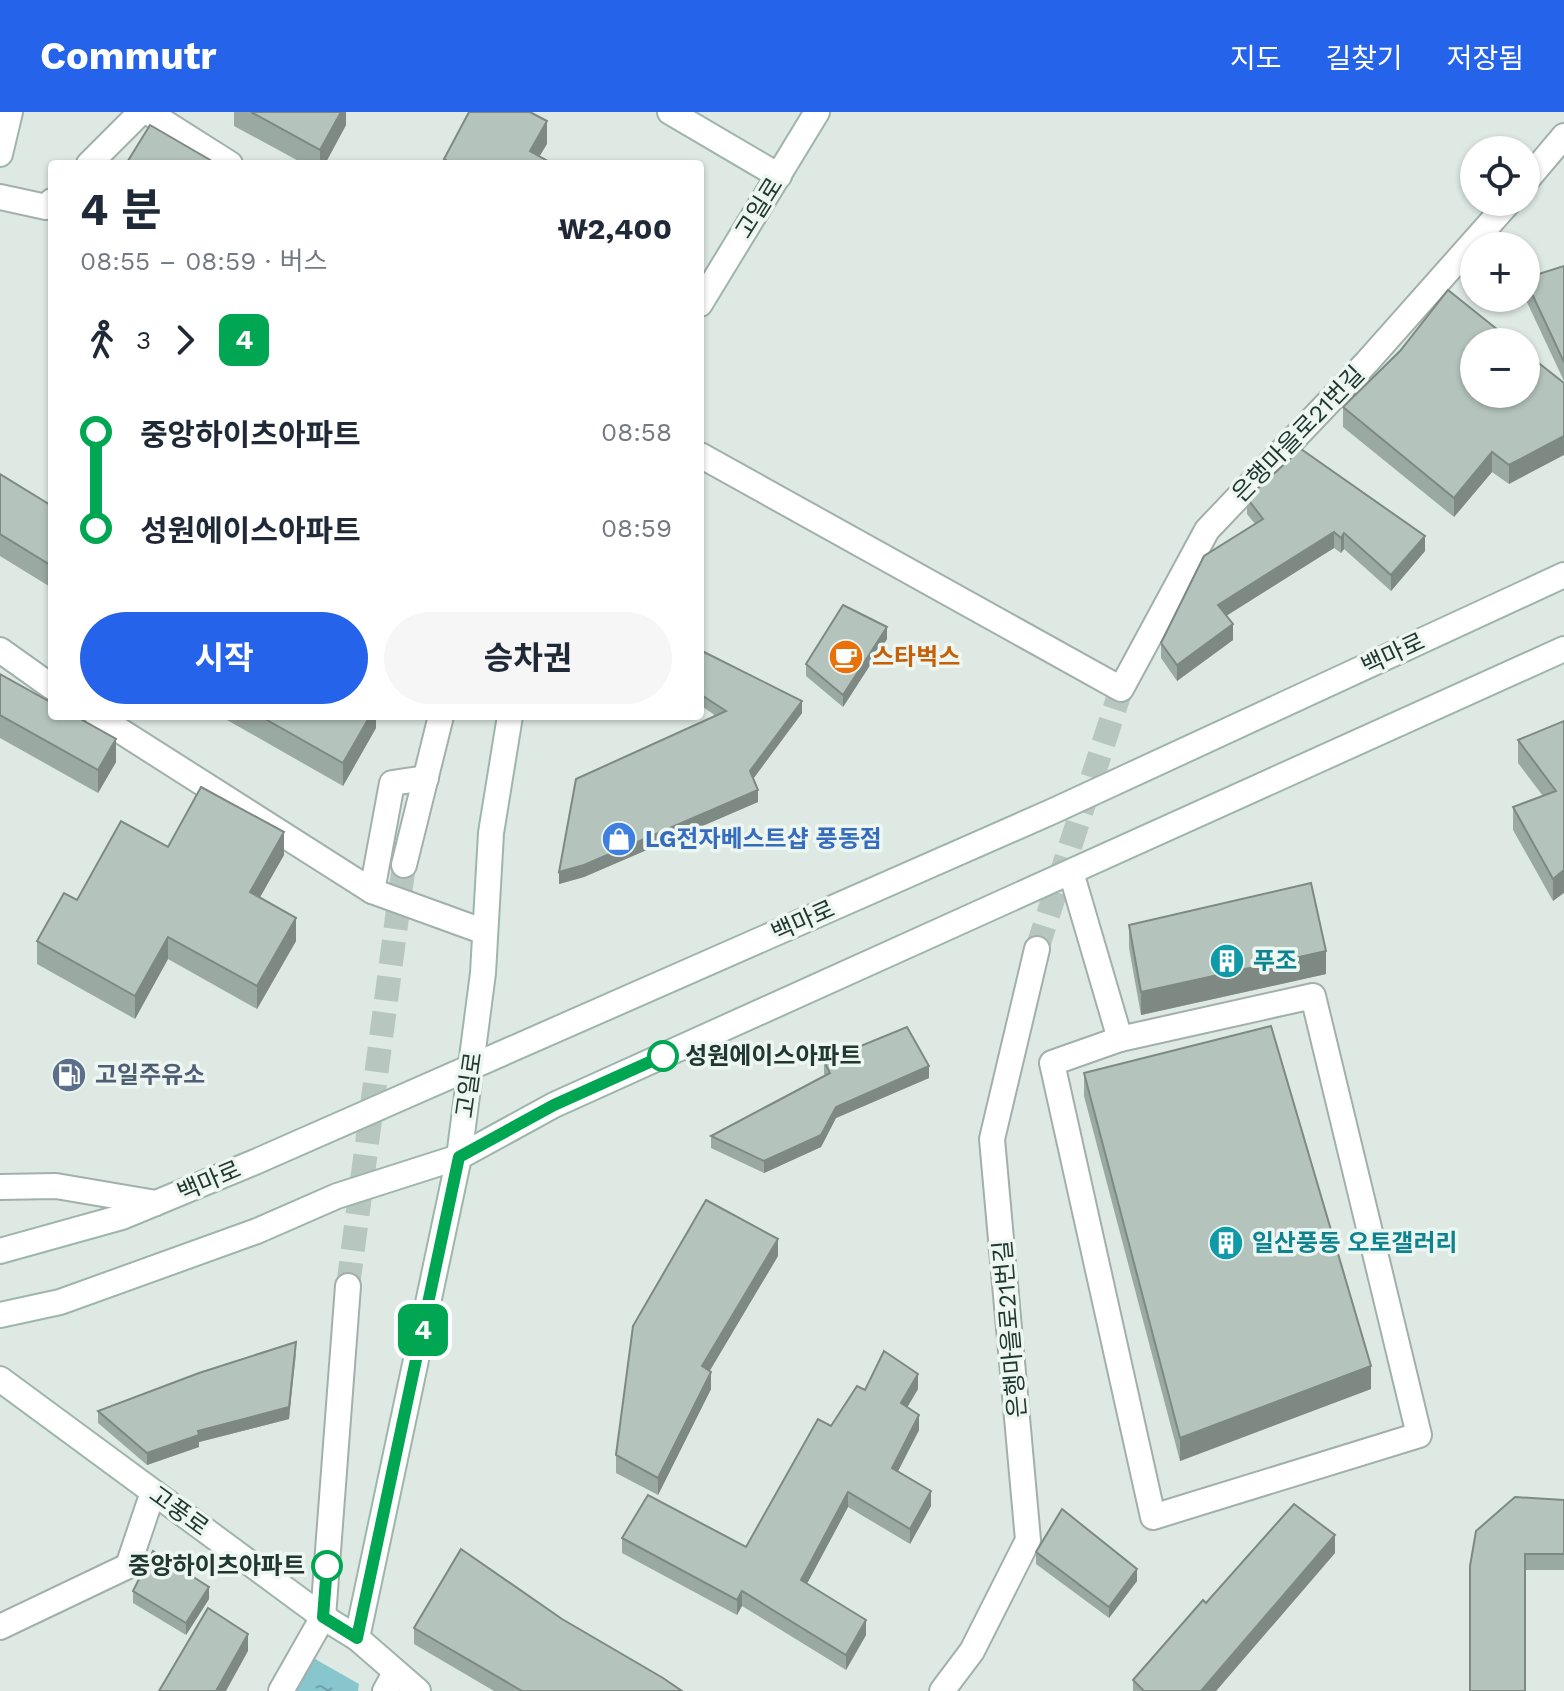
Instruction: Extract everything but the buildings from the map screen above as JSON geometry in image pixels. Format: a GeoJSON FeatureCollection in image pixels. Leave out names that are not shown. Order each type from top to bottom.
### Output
{"type":"FeatureCollection","features":[{"type":"Feature","properties":{"kind":"street"},"geometry":{"type":"LineString","coordinates":[[0,154],[10,112]]}},
{"type":"Feature","properties":{"kind":"street"},"geometry":{"type":"LineString","coordinates":[[93,160],[141,112]]}},
{"type":"Feature","properties":{"kind":"street"},"geometry":{"type":"LineString","coordinates":[[148,112],[224,160]]}},
{"type":"Feature","properties":{"kind":"street"},"geometry":{"type":"LineString","coordinates":[[670,112],[779,176]]}},
{"type":"Feature","properties":{"kind":"street","name":"고일로"},"geometry":{"type":"LineString","coordinates":[[704,298],[817,112]]}},
{"type":"Feature","properties":{"kind":"street"},"geometry":{"type":"LineString","coordinates":[[1540,164],[1564,136]]}},
{"type":"Feature","properties":{"kind":"street"},"geometry":{"type":"LineString","coordinates":[[0,197],[48,205]]}},
{"type":"Feature","properties":{"kind":"street","name":"은행마을로21번길"},"geometry":{"type":"LineString","coordinates":[[704,457],[1121,689],[1207,530],[1367,362],[1497,216]]}},
{"type":"Feature","properties":{"kind":"street","name":"백마로"},"geometry":{"type":"LineString","coordinates":[[0,1251],[32,1245],[156,1203],[472,1068],[1051,812],[1564,575]]}},
{"type":"Feature","properties":{"kind":"street"},"geometry":{"type":"LineString","coordinates":[[0,1315],[60,1302],[257,1231],[337,1196],[459,1157],[554,1105],[1564,649]]}},
{"type":"Feature","properties":{"kind":"street"},"geometry":{"type":"LineString","coordinates":[[0,650],[48,684]]}},
{"type":"Feature","properties":{"kind":"street"},"geometry":{"type":"LineString","coordinates":[[103,720],[372,891],[485,932]]}},
{"type":"Feature","properties":{"kind":"street"},"geometry":{"type":"LineString","coordinates":[[404,865],[440,720]]}},
{"type":"Feature","properties":{"kind":"street","name":"고일로"},"geometry":{"type":"LineString","coordinates":[[357,1638],[459,1157],[472,1068],[491,833],[509,720]]}},
{"type":"Feature","properties":{"kind":"street"},"geometry":{"type":"LineString","coordinates":[[372,891],[392,783],[426,778]]}},
{"type":"Feature","properties":{"kind":"street"},"geometry":{"type":"LineString","coordinates":[[1071,872],[1120,1039]]}},
{"type":"Feature","properties":{"kind":"street","name":"은행마을로21번길"},"geometry":{"type":"LineString","coordinates":[[942,1691],[972,1651],[1028,1540],[992,1139],[1037,949]]}},
{"type":"Feature","properties":{"kind":"street"},"geometry":{"type":"LineString","coordinates":[[1313,996],[1419,1435],[1153,1517],[1052,1063],[1120,1039],[1313,996]]}},
{"type":"Feature","properties":{"kind":"street"},"geometry":{"type":"LineString","coordinates":[[0,1187],[56,1186],[156,1203]]}},
{"type":"Feature","properties":{"kind":"street"},"geometry":{"type":"LineString","coordinates":[[281,1691],[323,1617],[348,1286]]}},
{"type":"Feature","properties":{"kind":"street","name":"고풍로"},"geometry":{"type":"LineString","coordinates":[[0,1379],[323,1617],[357,1638],[390,1682]]}},
{"type":"Feature","properties":{"kind":"street"},"geometry":{"type":"LineString","coordinates":[[0,1627],[128,1566],[153,1492]]}},
{"type":"Feature","properties":{"kind":"street"},"geometry":{"type":"LineString","coordinates":[[390,1682],[418,1691]]}},
{"type":"Feature","properties":{"kind":"water"},"geometry":{"type":"Polygon","coordinates":[[[308,1655],[359,1684],[358,1691],[289,1691],[308,1655]]]}},
{"type":"Feature","properties":{"kind":"tunnel"},"geometry":{"type":"LineString","coordinates":[[1037,949],[1121,689]]}},
{"type":"Feature","properties":{"kind":"tunnel"},"geometry":{"type":"LineString","coordinates":[[348,1286],[404,865]]}},
{"type":"Feature","properties":{"kind":"bus line","name":"4"},"geometry":{"type":"LineString","coordinates":[[327,1566],[323,1617],[357,1638],[459,1157],[554,1105],[663,1056]]}},
{"type":"Feature","properties":{"kind":"place","name":"스타벅스"},"geometry":{"type":"Point","coordinates":[846,657]}},
{"type":"Feature","properties":{"kind":"place","name":"LG전자베스트샵 풍동점"},"geometry":{"type":"Point","coordinates":[619,839]}},
{"type":"Feature","properties":{"kind":"place","name":"푸조"},"geometry":{"type":"Point","coordinates":[1227,961]}},
{"type":"Feature","properties":{"kind":"place","name":"성원에이스아파트"},"geometry":{"type":"Point","coordinates":[663,1056]}},
{"type":"Feature","properties":{"kind":"place","name":"고일주유소"},"geometry":{"type":"Point","coordinates":[69,1075]}},
{"type":"Feature","properties":{"kind":"place","name":"일산풍동 오토갤러리"},"geometry":{"type":"Point","coordinates":[1226,1243]}},
{"type":"Feature","properties":{"kind":"place","name":"중앙하이츠아파트"},"geometry":{"type":"Point","coordinates":[327,1566]}}]}
